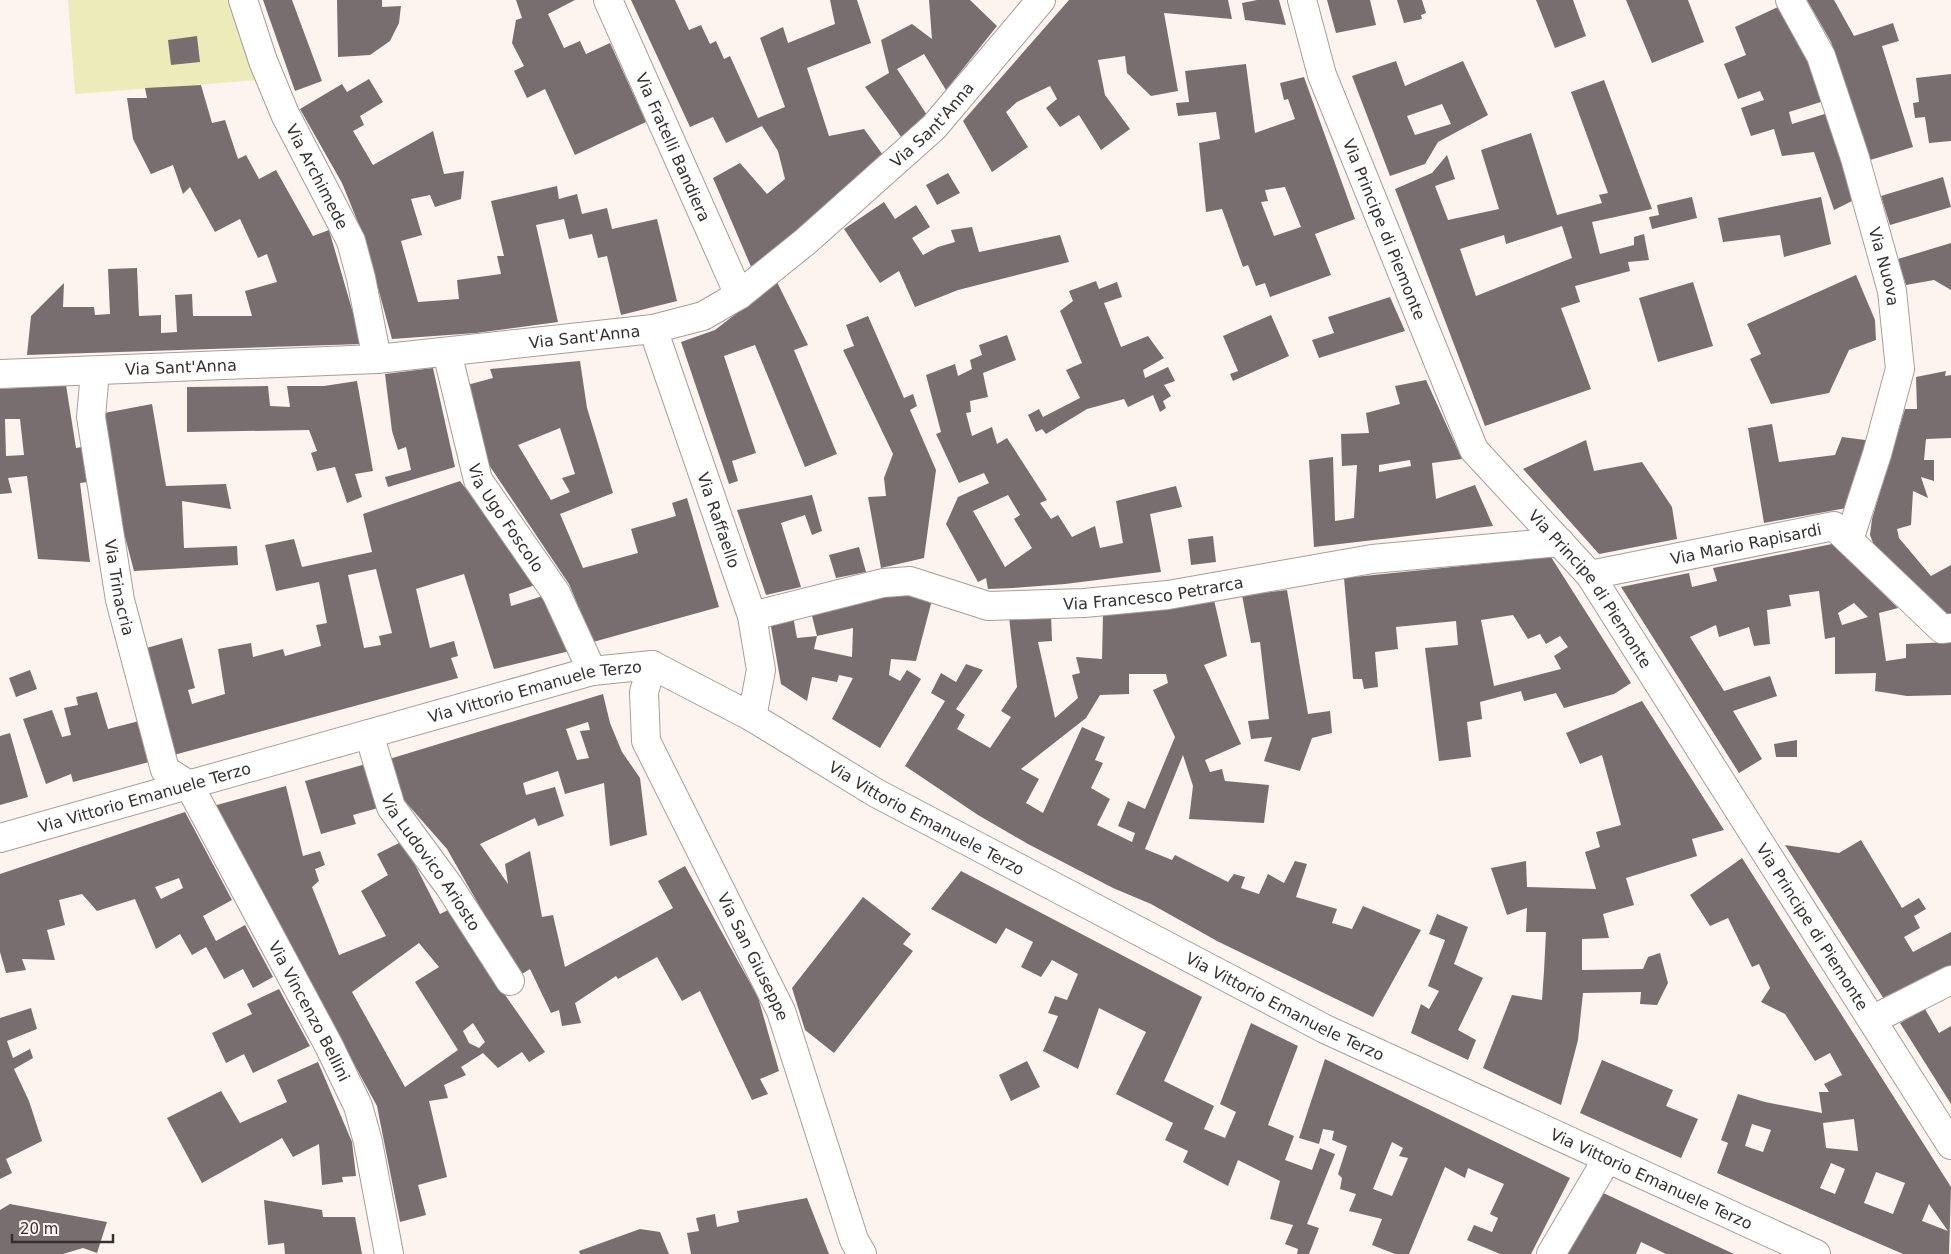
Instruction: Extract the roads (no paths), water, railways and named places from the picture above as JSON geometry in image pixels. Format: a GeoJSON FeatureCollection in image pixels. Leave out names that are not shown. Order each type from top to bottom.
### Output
{"type":"FeatureCollection","features":[{"type":"Feature","properties":{"kind":"street","name":"Via Archimede"},"geometry":{"type":"LineString","coordinates":[[244,0],[263,61],[285,114],[351,241],[378,359]]}},
{"type":"Feature","properties":{"kind":"street","name":"Via Fratelli Bandiera"},"geometry":{"type":"LineString","coordinates":[[608,0],[739,295]]}},
{"type":"Feature","properties":{"kind":"street","name":"Via Sant'Anna"},"geometry":{"type":"LineString","coordinates":[[0,374],[95,372],[378,359],[653,329],[703,316],[739,295],[806,242],[934,127],[1041,0]]}},
{"type":"Feature","properties":{"kind":"street","name":"Via Principe di Piemonte"},"geometry":{"type":"LineString","coordinates":[[1302,0],[1322,75],[1474,450],[1590,575],[1951,1145]]}},
{"type":"Feature","properties":{"kind":"street","name":"Via Nuova"},"geometry":{"type":"LineString","coordinates":[[1790,0],[1821,56],[1855,158],[1892,290],[1900,369],[1877,454],[1849,540]]}},
{"type":"Feature","properties":{"kind":"street","name":"Via Raffaello"},"geometry":{"type":"LineString","coordinates":[[653,329],[752,616],[760,670],[752,717]]}},
{"type":"Feature","properties":{"kind":"street","name":"Via Ugo Foscolo"},"geometry":{"type":"LineString","coordinates":[[446,352],[478,480],[556,593],[592,671]]}},
{"type":"Feature","properties":{"kind":"street","name":"Via Trinacria"},"geometry":{"type":"LineString","coordinates":[[95,372],[91,417],[120,600],[165,770],[189,785]]}},
{"type":"Feature","properties":{"kind":"street","name":"Via Mario Rapisardi"},"geometry":{"type":"LineString","coordinates":[[1590,575],[1834,526],[1942,629],[1951,628]]}},
{"type":"Feature","properties":{"kind":"street","name":"Via Francesco Petrarca"},"geometry":{"type":"LineString","coordinates":[[752,616],[883,583],[910,581],[988,606],[1084,603],[1168,595],[1372,558],[1560,542]]}},
{"type":"Feature","properties":{"kind":"street","name":"Via Vittorio Emanuele Terzo"},"geometry":{"type":"LineString","coordinates":[[0,838],[592,671],[652,665],[752,717],[876,793],[1326,1029],[1816,1254]]}},
{"type":"Feature","properties":{"kind":"street","name":"Via San Giuseppe"},"geometry":{"type":"LineString","coordinates":[[652,665],[644,692],[646,741],[781,1011],[854,1240],[862,1254]]}},
{"type":"Feature","properties":{"kind":"street","name":"Via Ludovico Ariosto"},"geometry":{"type":"LineString","coordinates":[[369,734],[391,807],[449,886],[510,981]]}},
{"type":"Feature","properties":{"kind":"street","name":"Via Vincenzo Bellini"},"geometry":{"type":"LineString","coordinates":[[189,785],[329,1046],[358,1106],[368,1142],[389,1254]]}},
{"type":"Feature","properties":{"kind":"street"},"geometry":{"type":"LineString","coordinates":[[1872,1020],[1951,980]]}},
{"type":"Feature","properties":{"kind":"street"},"geometry":{"type":"LineString","coordinates":[[1551,1254],[1606,1159]]}}]}
